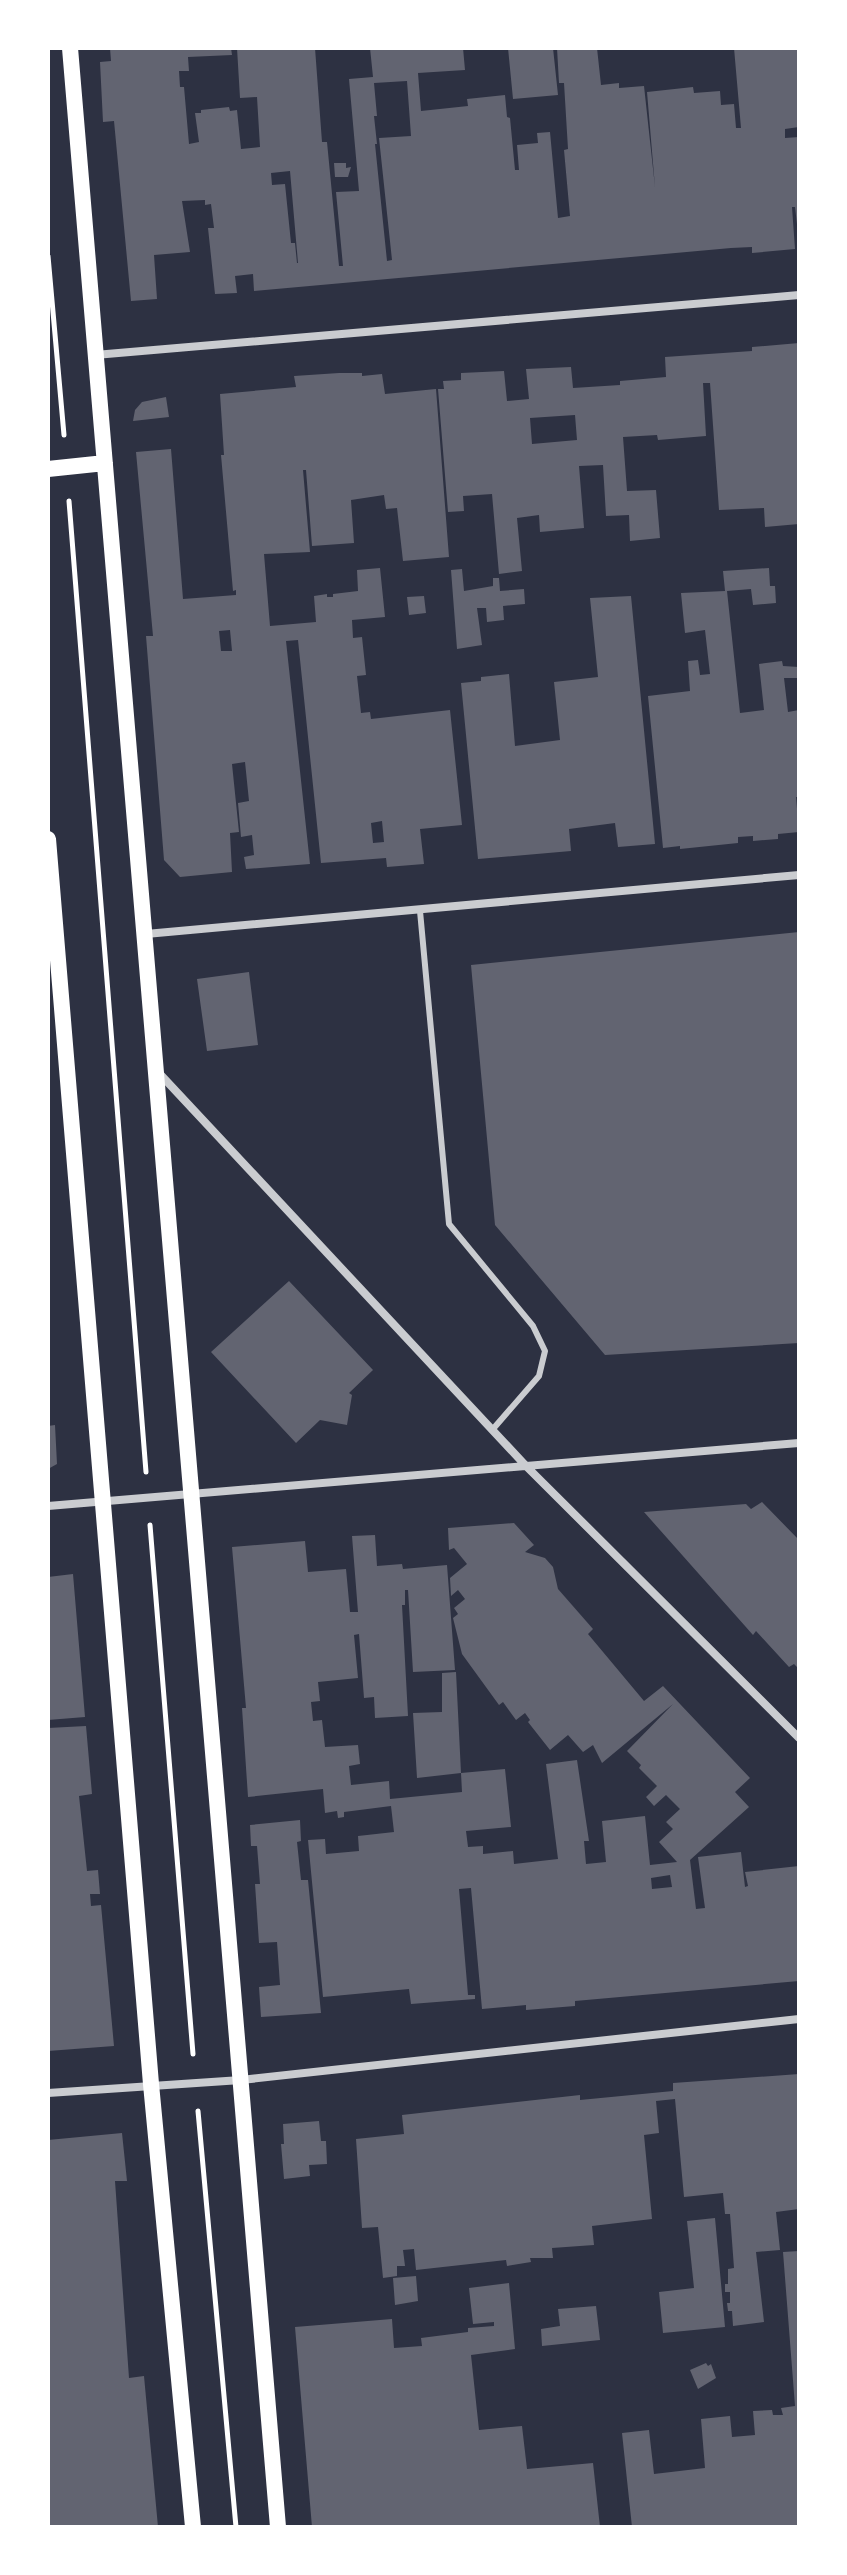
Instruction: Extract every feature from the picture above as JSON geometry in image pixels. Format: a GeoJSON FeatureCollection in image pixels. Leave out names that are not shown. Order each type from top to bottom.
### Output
{"type":"FeatureCollection","features":[{"type":"Feature","properties":{"kind":"main road"},"geometry":{"type":"LineString","coordinates":[[70,48],[278,2527]]}},
{"type":"Feature","properties":{"kind":"main road"},"geometry":{"type":"LineString","coordinates":[[48,469],[105,463]]}},
{"type":"Feature","properties":{"kind":"main road"},"geometry":{"type":"LineString","coordinates":[[48,839],[151,2084],[193,2527]]}},
{"type":"Feature","properties":{"kind":"street"},"geometry":{"type":"LineString","coordinates":[[95,355],[799,295]]}},
{"type":"Feature","properties":{"kind":"street"},"geometry":{"type":"LineString","coordinates":[[146,934],[799,875]]}},
{"type":"Feature","properties":{"kind":"street"},"geometry":{"type":"LineString","coordinates":[[158,1072],[526,1466],[799,1738]]}},
{"type":"Feature","properties":{"kind":"street"},"geometry":{"type":"LineString","coordinates":[[48,1506],[799,1443]]}},
{"type":"Feature","properties":{"kind":"street"},"geometry":{"type":"LineString","coordinates":[[48,2093],[241,2080],[799,2019]]}},
{"type":"Feature","properties":{"kind":"lane"},"geometry":{"type":"LineString","coordinates":[[420,911],[449,1224],[533,1326],[545,1351],[539,1376],[493,1429]]}},
{"type":"Feature","properties":{"kind":"path"},"geometry":{"type":"LineString","coordinates":[[48,256],[195,2082],[236,2527]]}},
{"type":"Feature","properties":{"kind":"building"},"geometry":{"type":"Polygon","coordinates":[[[110,48],[231,48],[232,55],[188,57],[189,71],[179,71],[180,87],[184,87],[189,144],[199,142],[195,113],[229,107],[230,111],[237,110],[241,149],[260,147],[257,97],[240,98],[237,48],[315,48],[322,142],[327,142],[339,266],[343,266],[336,192],[359,191],[349,79],[373,77],[370,48],[463,48],[465,70],[418,73],[421,111],[468,106],[467,99],[505,95],[515,170],[519,170],[517,145],[538,143],[537,133],[550,132],[558,218],[570,216],[564,150],[568,149],[564,83],[559,83],[557,48],[597,48],[601,85],[619,83],[619,88],[644,86],[655,187],[647,92],[693,87],[694,93],[720,91],[721,105],[734,104],[736,128],[741,128],[734,48],[799,48],[799,127],[785,129],[785,138],[799,137],[799,224],[795,207],[792,207],[795,249],[752,253],[752,247],[731,248],[254,291],[253,274],[235,276],[237,293],[215,294],[208,228],[214,228],[211,204],[205,205],[205,200],[182,201],[190,252],[154,255],[157,299],[131,301],[114,121],[103,122],[100,62],[111,61],[110,48]],[[407,81],[374,83],[377,116],[374,116],[375,144],[387,261],[392,260],[379,138],[411,136],[407,81]],[[290,171],[271,173],[272,185],[285,184],[291,243],[295,243],[298,263],[290,171]]]}},
{"type":"Feature","properties":{"kind":"building"},"geometry":{"type":"Polygon","coordinates":[[[508,48],[553,48],[558,95],[513,99],[508,48]]]}},
{"type":"Feature","properties":{"kind":"building"},"geometry":{"type":"Polygon","coordinates":[[[334,163],[346,163],[346,168],[351,167],[348,177],[335,177],[334,163]]]}},
{"type":"Feature","properties":{"kind":"building"},"geometry":{"type":"Polygon","coordinates":[[[799,343],[799,524],[765,527],[764,508],[719,510],[710,383],[703,383],[706,436],[658,440],[657,435],[623,437],[627,491],[656,490],[660,538],[630,541],[629,515],[606,516],[603,465],[579,466],[584,528],[540,532],[539,515],[517,518],[522,571],[499,574],[492,494],[463,496],[464,511],[448,512],[438,389],[444,389],[443,381],[461,380],[461,373],[504,371],[507,401],[529,399],[526,369],[571,367],[573,388],[620,385],[620,381],[666,377],[665,357],[752,351],[752,347],[799,343]],[[575,415],[530,418],[532,444],[577,440],[575,415]]]}},
{"type":"Feature","properties":{"kind":"building"},"geometry":{"type":"Polygon","coordinates":[[[382,374],[385,394],[436,389],[449,557],[403,561],[397,508],[386,509],[384,495],[351,500],[354,543],[312,546],[306,470],[303,470],[310,552],[264,554],[270,626],[316,622],[314,596],[327,594],[327,597],[333,597],[333,594],[358,591],[357,570],[380,568],[385,617],[352,620],[353,638],[362,637],[366,675],[357,676],[361,713],[370,712],[371,719],[450,710],[462,825],[420,829],[424,864],[387,867],[386,858],[321,863],[298,640],[286,641],[310,864],[246,869],[244,857],[254,855],[252,835],[241,837],[238,803],[249,801],[245,762],[232,764],[239,832],[230,833],[232,872],[180,877],[164,860],[146,636],[153,636],[136,452],[171,449],[183,599],[236,595],[236,590],[233,591],[221,455],[224,455],[220,394],[296,387],[294,376],[382,374]],[[230,630],[219,631],[221,651],[232,651],[230,630]],[[382,821],[371,823],[373,843],[384,842],[382,821]]]}},
{"type":"Feature","properties":{"kind":"building"},"geometry":{"type":"Polygon","coordinates":[[[166,397],[169,417],[133,421],[135,410],[142,402],[166,397]]]}},
{"type":"Feature","properties":{"kind":"building"},"geometry":{"type":"Polygon","coordinates":[[[769,568],[770,586],[775,586],[776,603],[753,605],[751,589],[727,591],[740,713],[764,710],[759,664],[782,661],[783,666],[799,667],[799,678],[784,678],[788,712],[799,710],[799,797],[796,797],[799,832],[778,834],[778,839],[753,841],[753,836],[738,837],[738,843],[663,848],[648,696],[690,691],[688,661],[698,660],[700,675],[710,674],[705,630],[685,633],[681,593],[725,591],[723,571],[769,568]]]}},
{"type":"Feature","properties":{"kind":"building"},"geometry":{"type":"Polygon","coordinates":[[[462,569],[464,591],[493,586],[493,578],[499,578],[500,591],[524,589],[525,604],[503,606],[504,620],[487,622],[486,608],[477,608],[482,645],[457,649],[451,570],[462,569]]]}},
{"type":"Feature","properties":{"kind":"building"},"geometry":{"type":"Polygon","coordinates":[[[424,596],[426,613],[409,615],[407,597],[424,596]]]}},
{"type":"Feature","properties":{"kind":"building"},"geometry":{"type":"Polygon","coordinates":[[[631,596],[655,844],[618,847],[615,823],[569,829],[571,851],[478,859],[461,683],[509,674],[515,746],[560,740],[554,682],[598,677],[590,598],[631,596]]]}},
{"type":"Feature","properties":{"kind":"building"},"geometry":{"type":"Polygon","coordinates":[[[799,932],[799,1343],[605,1355],[495,1225],[471,965],[799,932]]]}},
{"type":"Feature","properties":{"kind":"building"},"geometry":{"type":"Polygon","coordinates":[[[249,972],[258,1045],[207,1051],[197,979],[249,972]]]}},
{"type":"Feature","properties":{"kind":"building"},"geometry":{"type":"Polygon","coordinates":[[[289,1281],[373,1370],[349,1393],[352,1395],[347,1425],[320,1420],[296,1443],[211,1352],[289,1281]]]}},
{"type":"Feature","properties":{"kind":"building"},"geometry":{"type":"Polygon","coordinates":[[[55,1425],[57,1464],[48,1469],[48,1426],[55,1425]]]}},
{"type":"Feature","properties":{"kind":"building"},"geometry":{"type":"Polygon","coordinates":[[[762,1502],[799,1540],[799,1669],[794,1664],[789,1667],[756,1631],[753,1635],[644,1512],[746,1504],[751,1509],[762,1502]]]}},
{"type":"Feature","properties":{"kind":"building"},"geometry":{"type":"Polygon","coordinates":[[[514,1523],[534,1545],[525,1552],[545,1558],[553,1567],[558,1589],[593,1629],[588,1634],[644,1701],[663,1686],[750,1778],[735,1792],[749,1807],[690,1860],[696,1909],[705,1908],[698,1857],[741,1852],[745,1887],[748,1886],[745,1872],[799,1866],[799,1981],[575,2001],[575,2006],[526,2010],[526,2005],[482,2009],[471,1888],[459,1889],[468,1995],[475,1995],[475,1999],[411,2004],[409,1989],[323,1997],[308,1840],[325,1839],[326,1854],[359,1851],[358,1836],[394,1832],[391,1806],[344,1812],[344,1817],[338,1818],[337,1811],[325,1813],[323,1789],[248,1797],[242,1708],[246,1708],[232,1547],[305,1541],[308,1572],[346,1569],[350,1612],[358,1612],[352,1536],[375,1535],[377,1566],[402,1564],[403,1569],[447,1565],[455,1670],[413,1672],[408,1590],[405,1590],[405,1605],[402,1605],[408,1716],[375,1718],[374,1697],[364,1698],[359,1634],[354,1635],[358,1678],[318,1682],[320,1701],[311,1702],[313,1721],[322,1720],[325,1747],[358,1745],[360,1764],[349,1766],[351,1785],[389,1781],[390,1799],[462,1792],[461,1773],[505,1769],[511,1827],[466,1831],[468,1847],[483,1846],[483,1854],[513,1851],[514,1864],[558,1859],[546,1764],[577,1760],[589,1841],[584,1841],[586,1864],[606,1862],[602,1821],[645,1816],[650,1865],[677,1862],[659,1842],[673,1829],[666,1822],[680,1809],[666,1795],[654,1806],[646,1797],[657,1786],[627,1751],[673,1704],[602,1763],[593,1745],[583,1752],[568,1735],[550,1750],[528,1722],[530,1720],[525,1713],[516,1720],[503,1702],[499,1705],[462,1654],[453,1618],[458,1614],[454,1608],[465,1599],[458,1590],[451,1596],[450,1578],[467,1564],[454,1548],[449,1550],[448,1528],[514,1523]],[[670,1875],[651,1878],[652,1889],[672,1887],[670,1875]]]}},
{"type":"Feature","properties":{"kind":"building"},"geometry":{"type":"Polygon","coordinates":[[[73,1574],[85,1717],[48,1720],[48,1577],[73,1574]]]}},
{"type":"Feature","properties":{"kind":"building"},"geometry":{"type":"Polygon","coordinates":[[[456,1672],[461,1773],[417,1778],[413,1713],[442,1712],[442,1673],[456,1672]]]}},
{"type":"Feature","properties":{"kind":"building"},"geometry":{"type":"Polygon","coordinates":[[[86,1726],[92,1794],[79,1796],[87,1871],[98,1870],[100,1894],[90,1894],[91,1906],[101,1905],[114,2046],[48,2051],[48,1728],[86,1726]]]}},
{"type":"Feature","properties":{"kind":"building"},"geometry":{"type":"Polygon","coordinates":[[[300,1820],[301,1841],[297,1842],[301,1880],[308,1880],[321,2013],[261,2017],[259,1987],[280,1985],[277,1942],[259,1943],[255,1884],[260,1884],[257,1846],[251,1846],[250,1825],[300,1820]]]}},
{"type":"Feature","properties":{"kind":"building"},"geometry":{"type":"Polygon","coordinates":[[[799,2074],[799,2209],[776,2212],[780,2250],[756,2252],[764,2322],[733,2326],[732,2311],[728,2311],[727,2303],[730,2303],[730,2292],[725,2292],[728,2269],[734,2268],[730,2214],[725,2214],[723,2193],[684,2197],[675,2099],[656,2101],[659,2133],[644,2135],[652,2219],[592,2226],[594,2245],[552,2248],[553,2258],[530,2258],[531,2262],[507,2266],[506,2260],[416,2270],[414,2249],[403,2250],[405,2266],[397,2266],[397,2276],[383,2278],[378,2227],[362,2228],[356,2139],[404,2134],[402,2115],[580,2095],[580,2100],[673,2091],[673,2083],[799,2074]]]}},
{"type":"Feature","properties":{"kind":"building"},"geometry":{"type":"Polygon","coordinates":[[[319,2121],[321,2141],[326,2141],[327,2164],[309,2165],[310,2176],[284,2179],[283,2124],[319,2121]]]}},
{"type":"Feature","properties":{"kind":"building"},"geometry":{"type":"Polygon","coordinates":[[[122,2133],[127,2181],[115,2181],[129,2378],[144,2376],[158,2527],[48,2527],[48,2140],[122,2133]]]}},
{"type":"Feature","properties":{"kind":"building"},"geometry":{"type":"Polygon","coordinates":[[[715,2218],[725,2327],[663,2333],[659,2292],[694,2288],[687,2221],[715,2218]]]}},
{"type":"Feature","properties":{"kind":"building"},"geometry":{"type":"Polygon","coordinates":[[[799,2251],[799,2527],[632,2527],[622,2433],[649,2430],[654,2474],[705,2468],[701,2419],[730,2416],[732,2437],[755,2435],[753,2411],[772,2410],[773,2415],[783,2415],[781,2408],[795,2406],[783,2252],[799,2251]]]}},
{"type":"Feature","properties":{"kind":"building"},"geometry":{"type":"Polygon","coordinates":[[[416,2276],[418,2301],[395,2305],[393,2278],[416,2276]]]}},
{"type":"Feature","properties":{"kind":"building"},"geometry":{"type":"Polygon","coordinates":[[[509,2283],[515,2349],[471,2355],[479,2430],[522,2426],[527,2469],[593,2463],[600,2527],[312,2527],[295,2327],[392,2319],[394,2348],[422,2346],[421,2338],[494,2326],[494,2322],[473,2324],[469,2288],[509,2283]]]}},
{"type":"Feature","properties":{"kind":"building"},"geometry":{"type":"Polygon","coordinates":[[[596,2306],[600,2340],[542,2346],[541,2329],[560,2326],[558,2309],[596,2306]]]}},
{"type":"Feature","properties":{"kind":"building"},"geometry":{"type":"Polygon","coordinates":[[[706,2363],[708,2366],[711,2364],[716,2378],[698,2389],[690,2370],[706,2363]]]}}]}
